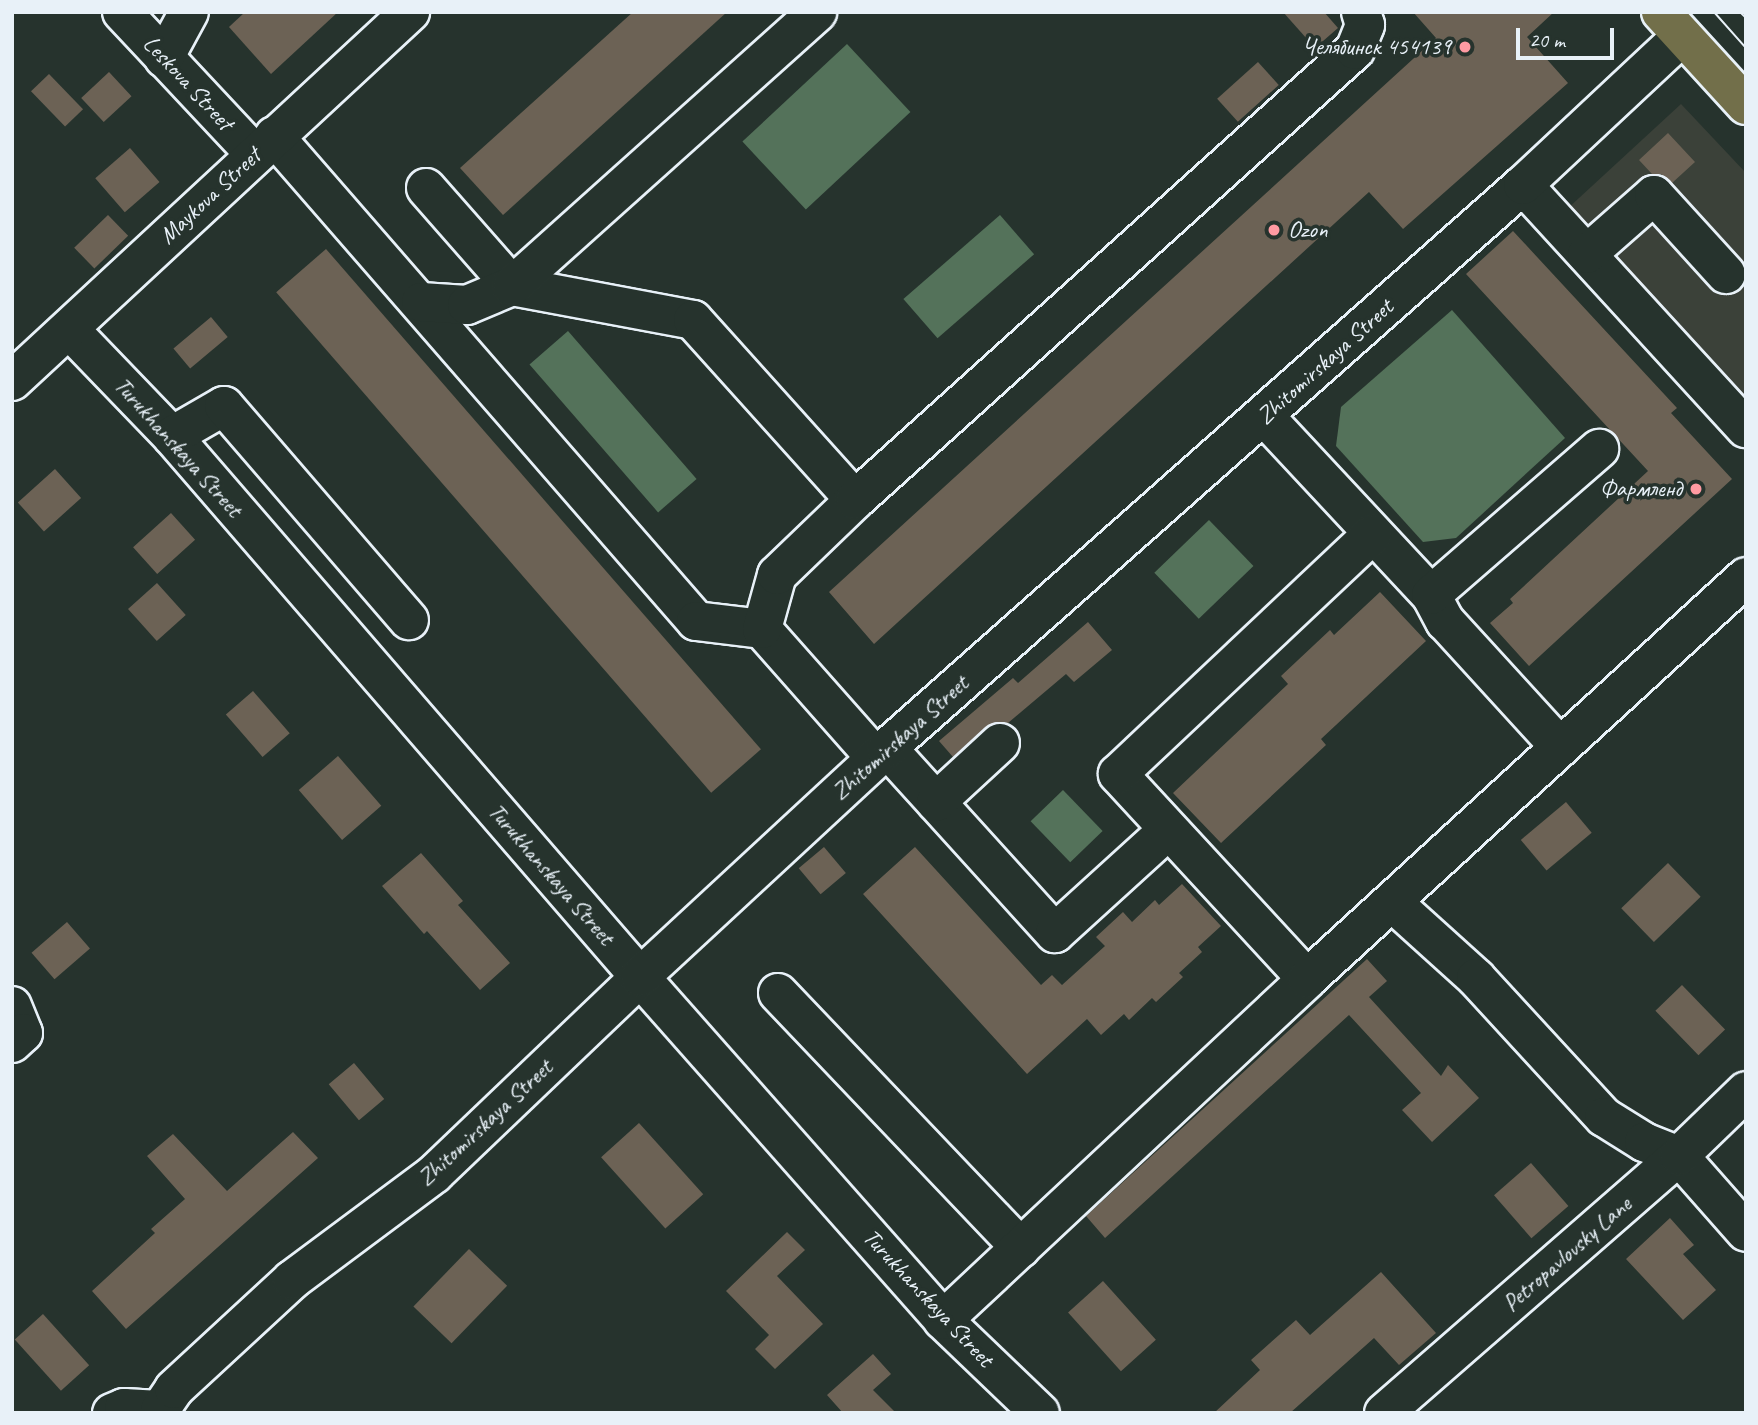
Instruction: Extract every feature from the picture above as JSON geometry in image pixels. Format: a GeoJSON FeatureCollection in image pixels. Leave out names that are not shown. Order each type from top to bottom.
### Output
{"type":"FeatureCollection","features":[{"type":"Feature","properties":{"kind":"main road"},"geometry":{"type":"LineString","coordinates":[[1671,24],[1746,105]]}},
{"type":"Feature","properties":{"kind":"street","name":"Leskova Street"},"geometry":{"type":"LineString","coordinates":[[122,12],[164,58],[265,145],[421,302],[696,621],[762,629]]}},
{"type":"Feature","properties":{"kind":"street"},"geometry":{"type":"LineString","coordinates":[[164,58],[189,12]]}},
{"type":"Feature","properties":{"kind":"street","name":"Maykova Street"},"geometry":{"type":"LineString","coordinates":[[12,381],[410,12]]}},
{"type":"Feature","properties":{"kind":"street"},"geometry":{"type":"LineString","coordinates":[[421,302],[467,305],[512,286],[817,12]]}},
{"type":"Feature","properties":{"kind":"street"},"geometry":{"type":"LineString","coordinates":[[1168,830],[1055,933],[936,802],[881,753],[762,629],[777,575],[855,500],[1355,50],[1365,25],[1362,12]]}},
{"type":"Feature","properties":{"kind":"street","name":"Zhitomirskaya Street"},"geometry":{"type":"LineString","coordinates":[[112,1413],[124,1408],[161,1411],[174,1388],[292,1280],[434,1174],[640,977],[881,753],[1265,416],[1524,184],[1671,24]]}},
{"type":"Feature","properties":{"kind":"street"},"geometry":{"type":"LineString","coordinates":[[1524,184],[1746,428]]}},
{"type":"Feature","properties":{"kind":"street"},"geometry":{"type":"LineString","coordinates":[[426,188],[512,286],[692,320],[855,500]]}},
{"type":"Feature","properties":{"kind":"street"},"geometry":{"type":"LineString","coordinates":[[1587,254],[1654,195],[1726,274]]}},
{"type":"Feature","properties":{"kind":"street","name":"Turukhanskaya Street"},"geometry":{"type":"LineString","coordinates":[[69,329],[172,436],[640,977],[943,1320],[1040,1413]]}},
{"type":"Feature","properties":{"kind":"street"},"geometry":{"type":"LineString","coordinates":[[172,436],[224,406],[410,620]]}},
{"type":"Feature","properties":{"kind":"street"},"geometry":{"type":"LineString","coordinates":[[1265,416],[1431,595],[1445,621],[1560,747]]}},
{"type":"Feature","properties":{"kind":"street"},"geometry":{"type":"LineString","coordinates":[[1431,595],[1599,449]]}},
{"type":"Feature","properties":{"kind":"street"},"geometry":{"type":"LineString","coordinates":[[1307,979],[1118,774],[1373,534]]}},
{"type":"Feature","properties":{"kind":"street"},"geometry":{"type":"LineString","coordinates":[[943,1320],[1307,979],[1746,577]]}},
{"type":"Feature","properties":{"kind":"street"},"geometry":{"type":"LineString","coordinates":[[936,802],[1000,743]]}},
{"type":"Feature","properties":{"kind":"street"},"geometry":{"type":"LineString","coordinates":[[1392,902],[1476,978],[1604,1117],[1644,1142],[1679,1156],[1739,1209]]}},
{"type":"Feature","properties":{"kind":"street"},"geometry":{"type":"LineString","coordinates":[[778,993],[1021,1248]]}},
{"type":"Feature","properties":{"kind":"street"},"geometry":{"type":"LineString","coordinates":[[12,1006],[23,1033],[12,1042]]}},
{"type":"Feature","properties":{"kind":"street","name":"Petropavlovsky Lane"},"geometry":{"type":"LineString","coordinates":[[1384,1413],[1679,1156],[1746,1091]]}},
{"type":"Feature","properties":{"kind":"shaded area"},"geometry":{"type":"Polygon","coordinates":[[[1681,104],[1746,173],[1746,404],[1566,210],[1681,104]]]}},
{"type":"Feature","properties":{"kind":"green space"},"geometry":{"type":"Polygon","coordinates":[[[847,44],[910,112],[806,210],[742,142],[847,44]]]}},
{"type":"Feature","properties":{"kind":"green space"},"geometry":{"type":"Polygon","coordinates":[[[1000,215],[1034,254],[938,338],[903,299],[1000,215]]]}},
{"type":"Feature","properties":{"kind":"green space"},"geometry":{"type":"Polygon","coordinates":[[[1452,310],[1565,438],[1456,538],[1423,542],[1336,446],[1341,407],[1452,310]]]}},
{"type":"Feature","properties":{"kind":"green space"},"geometry":{"type":"Polygon","coordinates":[[[568,331],[697,479],[658,512],[530,364],[568,331]]]}},
{"type":"Feature","properties":{"kind":"green space"},"geometry":{"type":"Polygon","coordinates":[[[1209,520],[1253,566],[1199,619],[1154,573],[1209,520]]]}},
{"type":"Feature","properties":{"kind":"green space"},"geometry":{"type":"Polygon","coordinates":[[[1063,790],[1103,831],[1070,862],[1031,821],[1063,790]]]}},
{"type":"Feature","properties":{"kind":"building"},"geometry":{"type":"Polygon","coordinates":[[[245,12],[338,12],[271,74],[229,27],[245,12]]]}},
{"type":"Feature","properties":{"kind":"building"},"geometry":{"type":"Polygon","coordinates":[[[633,12],[727,12],[503,215],[460,168],[633,12]]]}},
{"type":"Feature","properties":{"kind":"building"},"geometry":{"type":"Polygon","coordinates":[[[1283,12],[1324,12],[1338,28],[1315,48],[1283,12]]]}},
{"type":"Feature","properties":{"kind":"building"},"geometry":{"type":"Polygon","coordinates":[[[1413,12],[1554,12],[1527,37],[1568,83],[1403,229],[1369,192],[874,644],[829,592],[1436,38],[1413,12]]]}},
{"type":"Feature","properties":{"kind":"building"},"geometry":{"type":"Polygon","coordinates":[[[1258,62],[1279,85],[1238,122],[1217,99],[1258,62]]]}},
{"type":"Feature","properties":{"kind":"building"},"geometry":{"type":"Polygon","coordinates":[[[109,72],[132,96],[104,122],[81,98],[109,72]]]}},
{"type":"Feature","properties":{"kind":"building"},"geometry":{"type":"Polygon","coordinates":[[[49,74],[83,109],[65,127],[31,91],[49,74]]]}},
{"type":"Feature","properties":{"kind":"building"},"geometry":{"type":"Polygon","coordinates":[[[1668,133],[1695,162],[1672,183],[1661,174],[1652,174],[1639,160],[1668,133]]]}},
{"type":"Feature","properties":{"kind":"building"},"geometry":{"type":"Polygon","coordinates":[[[130,148],[160,182],[125,212],[95,178],[130,148]]]}},
{"type":"Feature","properties":{"kind":"building"},"geometry":{"type":"Polygon","coordinates":[[[108,215],[128,236],[94,269],[74,248],[108,215]]]}},
{"type":"Feature","properties":{"kind":"building"},"geometry":{"type":"Polygon","coordinates":[[[1513,231],[1677,408],[1671,413],[1732,479],[1529,666],[1490,623],[1513,603],[1510,599],[1648,471],[1466,274],[1513,231]]]}},
{"type":"Feature","properties":{"kind":"building"},"geometry":{"type":"Polygon","coordinates":[[[326,249],[761,749],[711,793],[276,292],[326,249]]]}},
{"type":"Feature","properties":{"kind":"building"},"geometry":{"type":"Polygon","coordinates":[[[211,317],[228,337],[190,368],[173,348],[211,317]]]}},
{"type":"Feature","properties":{"kind":"building"},"geometry":{"type":"Polygon","coordinates":[[[55,469],[81,498],[44,531],[18,502],[55,469]]]}},
{"type":"Feature","properties":{"kind":"building"},"geometry":{"type":"Polygon","coordinates":[[[171,513],[195,540],[157,574],[133,547],[171,513]]]}},
{"type":"Feature","properties":{"kind":"building"},"geometry":{"type":"Polygon","coordinates":[[[157,583],[186,615],[157,641],[128,609],[157,583]]]}},
{"type":"Feature","properties":{"kind":"building"},"geometry":{"type":"Polygon","coordinates":[[[1380,592],[1426,641],[1321,739],[1326,745],[1221,843],[1173,793],[1288,684],[1281,676],[1330,630],[1334,635],[1380,592]]]}},
{"type":"Feature","properties":{"kind":"building"},"geometry":{"type":"Polygon","coordinates":[[[1088,622],[1112,650],[1074,682],[1066,674],[1008,723],[996,722],[986,727],[953,757],[939,741],[1013,678],[1018,683],[1088,622]]]}},
{"type":"Feature","properties":{"kind":"building"},"geometry":{"type":"Polygon","coordinates":[[[253,691],[290,733],[263,757],[226,715],[253,691]]]}},
{"type":"Feature","properties":{"kind":"building"},"geometry":{"type":"Polygon","coordinates":[[[338,756],[381,806],[342,840],[299,790],[338,756]]]}},
{"type":"Feature","properties":{"kind":"building"},"geometry":{"type":"Polygon","coordinates":[[[1566,802],[1592,833],[1547,871],[1521,840],[1566,802]]]}},
{"type":"Feature","properties":{"kind":"building"},"geometry":{"type":"Polygon","coordinates":[[[824,847],[846,873],[821,894],[799,868],[824,847]]]}},
{"type":"Feature","properties":{"kind":"building"},"geometry":{"type":"Polygon","coordinates":[[[915,847],[1041,985],[1052,975],[1062,985],[1105,946],[1096,937],[1123,912],[1132,922],[1155,900],[1159,905],[1182,884],[1221,926],[1198,947],[1202,952],[1179,973],[1183,977],[1156,1002],[1152,998],[1129,1020],[1124,1014],[1101,1035],[1087,1019],[1027,1074],[863,894],[915,847]]]}},
{"type":"Feature","properties":{"kind":"building"},"geometry":{"type":"Polygon","coordinates":[[[421,853],[463,901],[458,905],[510,963],[480,990],[427,931],[424,934],[382,886],[421,853]]]}},
{"type":"Feature","properties":{"kind":"building"},"geometry":{"type":"Polygon","coordinates":[[[1668,863],[1701,897],[1654,942],[1621,908],[1668,863]]]}},
{"type":"Feature","properties":{"kind":"building"},"geometry":{"type":"Polygon","coordinates":[[[67,922],[90,948],[54,979],[32,953],[67,922]]]}},
{"type":"Feature","properties":{"kind":"building"},"geometry":{"type":"Polygon","coordinates":[[[1367,959],[1387,981],[1369,997],[1441,1076],[1448,1065],[1479,1098],[1432,1142],[1402,1110],[1421,1093],[1349,1015],[1105,1238],[1086,1216],[1367,959]]]}},
{"type":"Feature","properties":{"kind":"building"},"geometry":{"type":"Polygon","coordinates":[[[1682,985],[1725,1030],[1698,1055],[1655,1011],[1682,985]]]}},
{"type":"Feature","properties":{"kind":"building"},"geometry":{"type":"Polygon","coordinates":[[[354,1063],[384,1099],[359,1120],[329,1084],[354,1063]]]}},
{"type":"Feature","properties":{"kind":"building"},"geometry":{"type":"Polygon","coordinates":[[[639,1123],[703,1194],[665,1228],[601,1157],[639,1123]]]}},
{"type":"Feature","properties":{"kind":"building"},"geometry":{"type":"Polygon","coordinates":[[[293,1132],[318,1158],[126,1329],[92,1291],[155,1233],[151,1229],[185,1199],[147,1156],[173,1134],[227,1191],[293,1132]]]}},
{"type":"Feature","properties":{"kind":"building"},"geometry":{"type":"Polygon","coordinates":[[[1531,1163],[1568,1206],[1531,1238],[1494,1195],[1531,1163]]]}},
{"type":"Feature","properties":{"kind":"building"},"geometry":{"type":"Polygon","coordinates":[[[1670,1218],[1694,1245],[1683,1254],[1716,1290],[1683,1320],[1626,1259],[1670,1218]]]}},
{"type":"Feature","properties":{"kind":"building"},"geometry":{"type":"Polygon","coordinates":[[[787,1232],[805,1250],[777,1276],[823,1324],[775,1369],[755,1349],[769,1335],[726,1291],[787,1232]]]}},
{"type":"Feature","properties":{"kind":"building"},"geometry":{"type":"Polygon","coordinates":[[[469,1249],[507,1286],[452,1343],[413,1307],[469,1249]]]}},
{"type":"Feature","properties":{"kind":"building"},"geometry":{"type":"Polygon","coordinates":[[[1381,1272],[1436,1333],[1399,1365],[1374,1338],[1290,1413],[1214,1413],[1260,1370],[1251,1360],[1296,1320],[1310,1335],[1381,1272]]]}},
{"type":"Feature","properties":{"kind":"building"},"geometry":{"type":"Polygon","coordinates":[[[1103,1281],[1156,1340],[1121,1371],[1068,1312],[1103,1281]]]}},
{"type":"Feature","properties":{"kind":"building"},"geometry":{"type":"Polygon","coordinates":[[[43,1314],[89,1365],[61,1391],[15,1339],[43,1314]]]}},
{"type":"Feature","properties":{"kind":"building"},"geometry":{"type":"Polygon","coordinates":[[[873,1354],[891,1374],[873,1390],[896,1413],[843,1413],[827,1395],[873,1354]]]}},
{"type":"Feature","properties":{"kind":"tram line"},"geometry":{"type":"LineString","coordinates":[[1714,12],[1746,48]]}},
{"type":"Feature","properties":{"kind":"tram line"},"geometry":{"type":"LineString","coordinates":[[1740,12],[1746,18]]}},
{"type":"Feature","properties":{"kind":"place","name":"Челябинск 454139"},"geometry":{"type":"Point","coordinates":[1465,47]}},
{"type":"Feature","properties":{"kind":"place","name":"Ozon"},"geometry":{"type":"Point","coordinates":[1274,230]}},
{"type":"Feature","properties":{"kind":"place","name":"Фармленд"},"geometry":{"type":"Point","coordinates":[1696,489]}}]}
